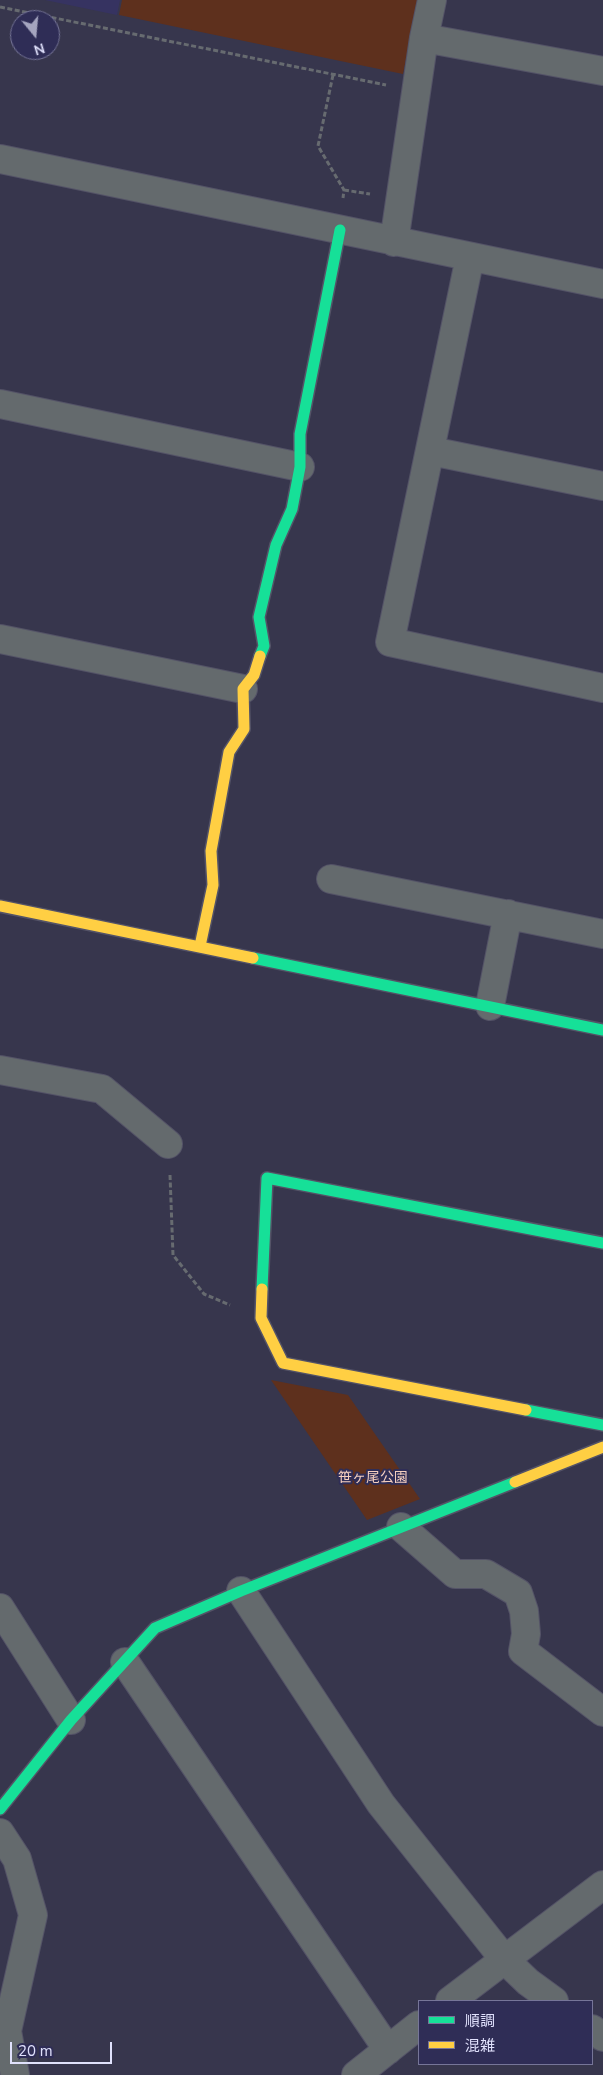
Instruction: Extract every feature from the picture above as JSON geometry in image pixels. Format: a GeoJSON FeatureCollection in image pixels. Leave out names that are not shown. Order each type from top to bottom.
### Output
{"type":"FeatureCollection","features":[{"type":"Feature","properties":{"kind":"street"},"geometry":{"type":"LineString","coordinates":[[394,242],[424,38],[432,0]]}},
{"type":"Feature","properties":{"kind":"street"},"geometry":{"type":"LineString","coordinates":[[424,38],[603,71]]}},
{"type":"Feature","properties":{"kind":"street"},"geometry":{"type":"LineString","coordinates":[[0,159],[603,284]]}},
{"type":"Feature","properties":{"kind":"street"},"geometry":{"type":"LineString","coordinates":[[200,946],[213,885],[211,851],[229,752],[244,729],[244,689],[254,675],[264,646],[259,617],[276,545],[292,509],[300,467],[300,434],[340,230]]}},
{"type":"Feature","properties":{"kind":"street"},"geometry":{"type":"LineString","coordinates":[[470,257],[390,642],[603,688]]}},
{"type":"Feature","properties":{"kind":"street"},"geometry":{"type":"LineString","coordinates":[[0,404],[300,467]]}},
{"type":"Feature","properties":{"kind":"street"},"geometry":{"type":"LineString","coordinates":[[431,450],[603,486]]}},
{"type":"Feature","properties":{"kind":"street"},"geometry":{"type":"LineString","coordinates":[[0,639],[244,689]]}},
{"type":"Feature","properties":{"kind":"street"},"geometry":{"type":"LineString","coordinates":[[331,879],[603,934]]}},
{"type":"Feature","properties":{"kind":"street"},"geometry":{"type":"LineString","coordinates":[[0,906],[603,1030]]}},
{"type":"Feature","properties":{"kind":"street"},"geometry":{"type":"LineString","coordinates":[[490,1006],[508,914]]}},
{"type":"Feature","properties":{"kind":"street"},"geometry":{"type":"LineString","coordinates":[[0,1070],[102,1089],[168,1144]]}},
{"type":"Feature","properties":{"kind":"street"},"geometry":{"type":"LineString","coordinates":[[603,1243],[267,1178],[261,1318],[283,1363],[603,1425]]}},
{"type":"Feature","properties":{"kind":"street"},"geometry":{"type":"LineString","coordinates":[[0,1809],[72,1720],[155,1628],[241,1591],[603,1446]]}},
{"type":"Feature","properties":{"kind":"street"},"geometry":{"type":"LineString","coordinates":[[401,1528],[455,1574],[486,1574],[518,1593],[524,1611],[524,1651],[603,1712]]}},
{"type":"Feature","properties":{"kind":"street"},"geometry":{"type":"LineString","coordinates":[[241,1591],[381,1804],[504,1959],[528,1982],[553,2000]]}},
{"type":"Feature","properties":{"kind":"street"},"geometry":{"type":"LineString","coordinates":[[0,1608],[72,1720]]}},
{"type":"Feature","properties":{"kind":"street"},"geometry":{"type":"LineString","coordinates":[[125,1662],[388,2050]]}},
{"type":"Feature","properties":{"kind":"street"},"geometry":{"type":"LineString","coordinates":[[0,1833],[17,1860],[34,1915],[7,2031],[15,2075]]}},
{"type":"Feature","properties":{"kind":"street"},"geometry":{"type":"LineString","coordinates":[[451,2000],[603,1884]]}},
{"type":"Feature","properties":{"kind":"street"},"geometry":{"type":"LineString","coordinates":[[356,2075],[418,2026]]}},
{"type":"Feature","properties":{"kind":"path"},"geometry":{"type":"LineString","coordinates":[[0,7],[416,91]]}},
{"type":"Feature","properties":{"kind":"path"},"geometry":{"type":"LineString","coordinates":[[333,75],[318,146],[344,190],[340,230]]}},
{"type":"Feature","properties":{"kind":"path"},"geometry":{"type":"LineString","coordinates":[[168,1144],[172,1255],[204,1294],[261,1318]]}},
{"type":"Feature","properties":{"kind":"shaded area"},"geometry":{"type":"Polygon","coordinates":[[[45,0],[120,0],[117,15],[45,0]]]}},
{"type":"Feature","properties":{"kind":"green space"},"geometry":{"type":"Polygon","coordinates":[[[122,0],[418,0],[403,74],[119,15],[122,0]]]}},
{"type":"Feature","properties":{"kind":"green space","name":"笹ヶ尾公園"},"geometry":{"type":"Polygon","coordinates":[[[271,1380],[348,1395],[420,1499],[367,1520],[271,1380]]]}},
{"type":"Feature","properties":{"kind":"traffic: fast"},"geometry":{"type":"LineString","coordinates":[[260,656],[264,646],[259,617],[276,545],[292,509],[300,467],[300,434],[340,230]]}},
{"type":"Feature","properties":{"kind":"traffic: fast"},"geometry":{"type":"LineString","coordinates":[[253,958],[603,1030]]}},
{"type":"Feature","properties":{"kind":"traffic: fast"},"geometry":{"type":"LineString","coordinates":[[262,1289],[267,1178],[603,1243]]}},
{"type":"Feature","properties":{"kind":"traffic: fast"},"geometry":{"type":"LineString","coordinates":[[526,1410],[603,1425]]}},
{"type":"Feature","properties":{"kind":"traffic: fast"},"geometry":{"type":"LineString","coordinates":[[0,1809],[71,1720],[155,1628],[241,1591],[515,1482]]}},
{"type":"Feature","properties":{"kind":"traffic: slow"},"geometry":{"type":"LineString","coordinates":[[200,946],[213,885],[211,851],[229,752],[244,729],[243,689],[254,675],[260,656]]}},
{"type":"Feature","properties":{"kind":"traffic: slow"},"geometry":{"type":"LineString","coordinates":[[0,906],[253,958]]}},
{"type":"Feature","properties":{"kind":"traffic: slow"},"geometry":{"type":"LineString","coordinates":[[262,1289],[261,1318],[283,1363],[526,1410]]}},
{"type":"Feature","properties":{"kind":"traffic: slow"},"geometry":{"type":"LineString","coordinates":[[515,1482],[603,1447]]}}]}
